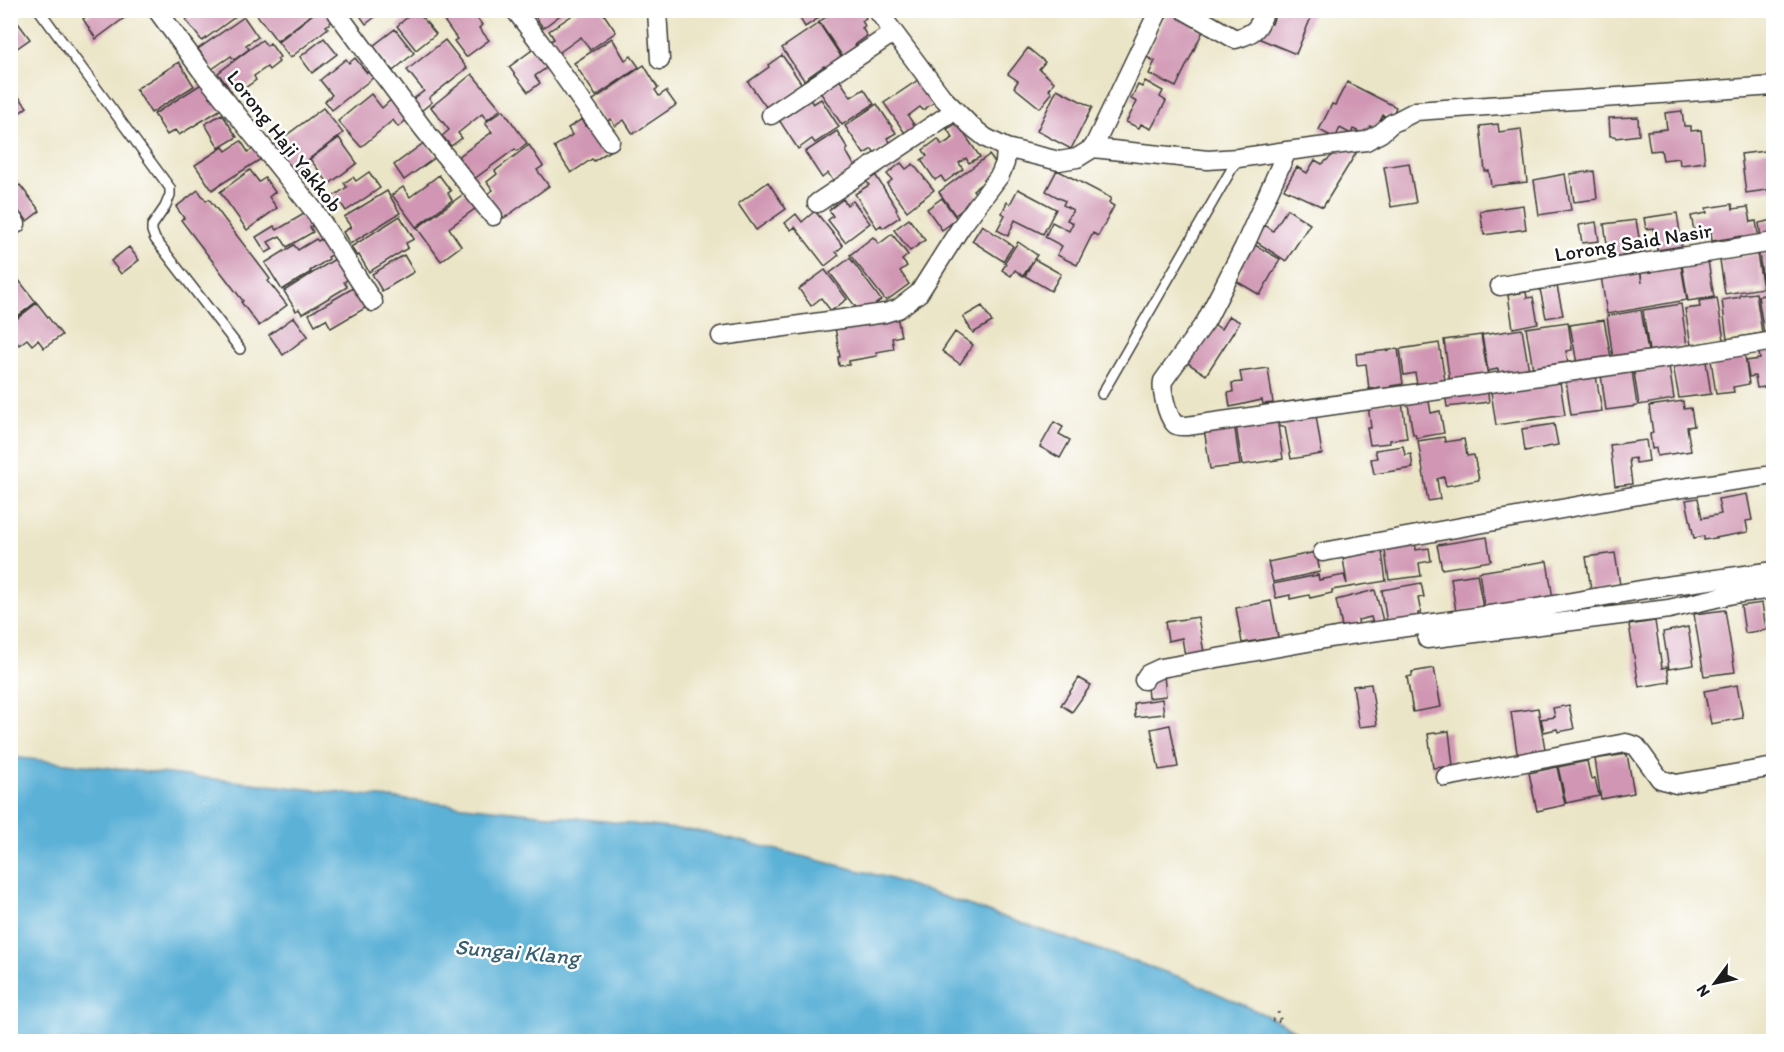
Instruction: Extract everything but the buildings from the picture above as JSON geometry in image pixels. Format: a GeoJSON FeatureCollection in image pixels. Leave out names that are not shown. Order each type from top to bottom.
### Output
{"type":"FeatureCollection","features":[{"type":"Feature","properties":{"kind":"street","name":"Lorong Haji Yakkob"},"geometry":{"type":"LineString","coordinates":[[157,10],[201,70],[316,213],[373,302]]}},
{"type":"Feature","properties":{"kind":"street"},"geometry":{"type":"LineString","coordinates":[[335,10],[422,128],[493,216]]}},
{"type":"Feature","properties":{"kind":"street"},"geometry":{"type":"LineString","coordinates":[[515,10],[610,141]]}},
{"type":"Feature","properties":{"kind":"street"},"geometry":{"type":"LineString","coordinates":[[657,10],[660,60]]}},
{"type":"Feature","properties":{"kind":"street"},"geometry":{"type":"LineString","coordinates":[[877,10],[927,79],[954,111],[987,138],[1005,148],[1059,161],[1077,158],[1093,148],[1159,10]]}},
{"type":"Feature","properties":{"kind":"street"},"geometry":{"type":"LineString","coordinates":[[1184,10],[1235,39],[1247,36],[1259,27],[1265,10]]}},
{"type":"Feature","properties":{"kind":"street"},"geometry":{"type":"LineString","coordinates":[[771,115],[893,33]]}},
{"type":"Feature","properties":{"kind":"street"},"geometry":{"type":"LineString","coordinates":[[1093,148],[1199,159],[1238,158],[1366,141],[1416,111],[1773,86]]}},
{"type":"Feature","properties":{"kind":"street"},"geometry":{"type":"LineString","coordinates":[[817,203],[954,111]]}},
{"type":"Feature","properties":{"kind":"street"},"geometry":{"type":"LineString","coordinates":[[721,336],[885,313],[898,309],[919,293],[961,227],[1000,174],[1005,163],[1005,148]]}},
{"type":"Feature","properties":{"kind":"street"},"geometry":{"type":"LineString","coordinates":[[1287,151],[1244,247],[1206,321],[1163,381],[1161,389],[1173,423],[1179,426],[1537,377],[1773,341]]}},
{"type":"Feature","properties":{"kind":"street","name":"Lorong Said Nasir"},"geometry":{"type":"LineString","coordinates":[[1500,286],[1773,242]]}},
{"type":"Feature","properties":{"kind":"street"},"geometry":{"type":"LineString","coordinates":[[1323,552],[1661,491],[1773,475]]}},
{"type":"Feature","properties":{"kind":"street"},"geometry":{"type":"LineString","coordinates":[[1144,680],[1148,674],[1161,668],[1336,637],[1773,571]]}},
{"type":"Feature","properties":{"kind":"street"},"geometry":{"type":"LineString","coordinates":[[1427,639],[1669,609],[1733,594],[1773,589]]}},
{"type":"Feature","properties":{"kind":"street"},"geometry":{"type":"LineString","coordinates":[[1446,777],[1626,743],[1636,746],[1660,779],[1676,784],[1773,767]]}},
{"type":"Feature","properties":{"kind":"lane"},"geometry":{"type":"LineString","coordinates":[[39,10],[170,188],[165,207],[152,226],[155,239],[240,349]]}},
{"type":"Feature","properties":{"kind":"lane"},"geometry":{"type":"LineString","coordinates":[[1102,394],[1238,158]]}},
{"type":"Feature","properties":{"kind":"path"},"geometry":{"type":"LineString","coordinates":[[1272,1020],[1281,1022],[1278,1012]]}},
{"type":"Feature","properties":{"kind":"water","name":"Sungai Klang"},"geometry":{"type":"Polygon","coordinates":[[[11,757],[705,832],[885,877],[1183,978],[1281,1022],[1308,1041],[11,1041],[11,757]]]}}]}
